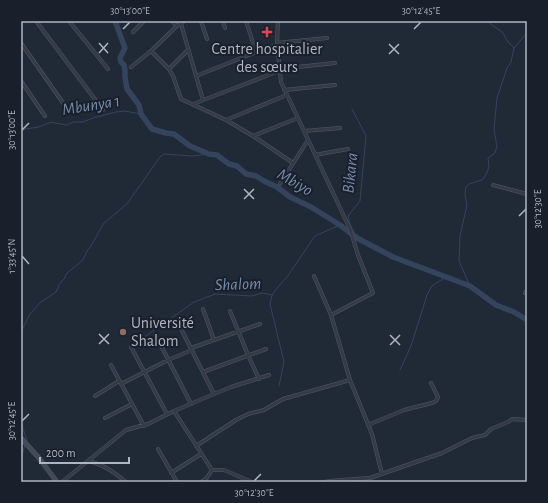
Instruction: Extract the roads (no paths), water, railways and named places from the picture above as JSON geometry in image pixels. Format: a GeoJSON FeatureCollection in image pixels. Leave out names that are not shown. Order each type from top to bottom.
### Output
{"type":"FeatureCollection","features":[{"type":"Feature","properties":{"kind":"street"},"geometry":{"type":"LineString","coordinates":[[36,21],[103,110]]}},
{"type":"Feature","properties":{"kind":"street"},"geometry":{"type":"LineString","coordinates":[[69,21],[108,69]]}},
{"type":"Feature","properties":{"kind":"street"},"geometry":{"type":"LineString","coordinates":[[133,32],[144,21]]}},
{"type":"Feature","properties":{"kind":"street"},"geometry":{"type":"LineString","coordinates":[[172,21],[179,25],[203,100]]}},
{"type":"Feature","properties":{"kind":"street"},"geometry":{"type":"LineString","coordinates":[[131,67],[184,21]]}},
{"type":"Feature","properties":{"kind":"street"},"geometry":{"type":"LineString","coordinates":[[201,21],[207,39]]}},
{"type":"Feature","properties":{"kind":"street"},"geometry":{"type":"LineString","coordinates":[[223,21],[225,28]]}},
{"type":"Feature","properties":{"kind":"street"},"geometry":{"type":"LineString","coordinates":[[246,21],[256,52]]}},
{"type":"Feature","properties":{"kind":"street"},"geometry":{"type":"LineString","coordinates":[[278,21],[277,44],[281,82],[350,230],[373,293],[331,315]]}},
{"type":"Feature","properties":{"kind":"street"},"geometry":{"type":"LineString","coordinates":[[196,76],[277,44],[327,38]]}},
{"type":"Feature","properties":{"kind":"street"},"geometry":{"type":"LineString","coordinates":[[21,42],[68,110]]}},
{"type":"Feature","properties":{"kind":"street"},"geometry":{"type":"LineString","coordinates":[[169,69],[188,50]]}},
{"type":"Feature","properties":{"kind":"street"},"geometry":{"type":"LineString","coordinates":[[151,51],[169,69],[181,99],[226,120],[294,163]]}},
{"type":"Feature","properties":{"kind":"street"},"geometry":{"type":"LineString","coordinates":[[192,104],[279,70],[335,63]]}},
{"type":"Feature","properties":{"kind":"street"},"geometry":{"type":"LineString","coordinates":[[21,81],[45,116]]}},
{"type":"Feature","properties":{"kind":"street"},"geometry":{"type":"LineString","coordinates":[[284,90],[335,85]]}},
{"type":"Feature","properties":{"kind":"street"},"geometry":{"type":"LineString","coordinates":[[226,120],[287,95]]}},
{"type":"Feature","properties":{"kind":"street"},"geometry":{"type":"LineString","coordinates":[[253,136],[298,118]]}},
{"type":"Feature","properties":{"kind":"street"},"geometry":{"type":"LineString","coordinates":[[304,131],[340,128]]}},
{"type":"Feature","properties":{"kind":"street"},"geometry":{"type":"LineString","coordinates":[[280,184],[308,140]]}},
{"type":"Feature","properties":{"kind":"street"},"geometry":{"type":"LineString","coordinates":[[315,155],[348,149]]}},
{"type":"Feature","properties":{"kind":"street"},"geometry":{"type":"LineString","coordinates":[[493,185],[527,194]]}},
{"type":"Feature","properties":{"kind":"street"},"geometry":{"type":"LineString","coordinates":[[314,276],[331,315],[350,380],[372,434],[382,474]]}},
{"type":"Feature","properties":{"kind":"street"},"geometry":{"type":"LineString","coordinates":[[203,309],[214,340]]}},
{"type":"Feature","properties":{"kind":"street"},"geometry":{"type":"LineString","coordinates":[[230,311],[259,379]]}},
{"type":"Feature","properties":{"kind":"street"},"geometry":{"type":"LineString","coordinates":[[177,321],[214,394]]}},
{"type":"Feature","properties":{"kind":"street"},"geometry":{"type":"LineString","coordinates":[[95,396],[120,382],[145,372],[191,349],[260,324]]}},
{"type":"Feature","properties":{"kind":"street"},"geometry":{"type":"LineString","coordinates":[[155,334],[191,404]]}},
{"type":"Feature","properties":{"kind":"street"},"geometry":{"type":"LineString","coordinates":[[131,346],[167,414]]}},
{"type":"Feature","properties":{"kind":"street"},"geometry":{"type":"LineString","coordinates":[[203,372],[266,349]]}},
{"type":"Feature","properties":{"kind":"street"},"geometry":{"type":"LineString","coordinates":[[111,365],[144,426]]}},
{"type":"Feature","properties":{"kind":"street"},"geometry":{"type":"LineString","coordinates":[[62,482],[126,430],[144,426],[167,414],[231,387],[269,375]]}},
{"type":"Feature","properties":{"kind":"street"},"geometry":{"type":"LineString","coordinates":[[196,446],[236,420],[248,414],[264,410],[283,399],[350,380]]}},
{"type":"Feature","properties":{"kind":"street"},"geometry":{"type":"LineString","coordinates":[[368,425],[404,410],[436,401],[438,398],[431,383]]}},
{"type":"Feature","properties":{"kind":"street"},"geometry":{"type":"LineString","coordinates":[[105,418],[132,404]]}},
{"type":"Feature","properties":{"kind":"street"},"geometry":{"type":"LineString","coordinates":[[174,411],[212,470]]}},
{"type":"Feature","properties":{"kind":"street"},"geometry":{"type":"LineString","coordinates":[[323,482],[370,478],[442,454],[472,438],[485,435],[491,429],[512,419],[527,420]]}},
{"type":"Feature","properties":{"kind":"street"},"geometry":{"type":"LineString","coordinates":[[21,438],[39,458],[57,482]]}},
{"type":"Feature","properties":{"kind":"street"},"geometry":{"type":"LineString","coordinates":[[158,449],[177,482]]}},
{"type":"Feature","properties":{"kind":"street"},"geometry":{"type":"LineString","coordinates":[[171,473],[201,454]]}},
{"type":"Feature","properties":{"kind":"street"},"geometry":{"type":"LineString","coordinates":[[88,461],[97,463],[116,474],[126,482]]}},
{"type":"Feature","properties":{"kind":"street"},"geometry":{"type":"LineString","coordinates":[[201,482],[206,479],[212,470]]}},
{"type":"Feature","properties":{"kind":"street"},"geometry":{"type":"LineString","coordinates":[[212,470],[224,470],[252,482]]}},
{"type":"Feature","properties":{"kind":"street"},"geometry":{"type":"LineString","coordinates":[[370,478],[372,482]]}},
{"type":"Feature","properties":{"kind":"waterway","name":"Mbiyo"},"geometry":{"type":"LineString","coordinates":[[115,21],[125,48],[120,58],[124,65],[127,89],[139,105],[141,114],[152,129],[174,134],[190,146],[209,154],[217,155],[229,164],[237,166],[246,174],[256,176],[277,187],[290,197],[311,207],[340,225],[357,238],[393,257],[470,286],[496,305],[514,312],[527,320]]}},
{"type":"Feature","properties":{"kind":"waterway"},"geometry":{"type":"LineString","coordinates":[[487,21],[503,33],[508,42],[514,48]]}},
{"type":"Feature","properties":{"kind":"waterway"},"geometry":{"type":"LineString","coordinates":[[470,286],[459,261],[460,236],[467,205],[465,195],[466,187],[469,184],[482,180],[486,175],[489,167],[488,158],[494,154],[497,147],[494,129],[497,98],[507,68],[511,62],[514,48],[527,33]]}},
{"type":"Feature","properties":{"kind":"waterway","name":"Bikara"},"geometry":{"type":"LineString","coordinates":[[352,109],[366,136],[360,201],[348,216],[357,238]]}},
{"type":"Feature","properties":{"kind":"waterway","name":"Mbunya 1"},"geometry":{"type":"LineString","coordinates":[[21,131],[39,127],[51,122],[66,125],[74,122],[83,122],[116,112],[125,111],[141,114]]}},
{"type":"Feature","properties":{"kind":"waterway"},"geometry":{"type":"LineString","coordinates":[[21,332],[30,314],[41,302],[56,292],[66,274],[83,260],[104,223],[127,204],[160,157],[164,154],[193,156],[209,154]]}},
{"type":"Feature","properties":{"kind":"waterway","name":"Shalom"},"geometry":{"type":"LineString","coordinates":[[279,386],[284,362],[270,304],[272,295],[287,277],[315,236],[340,225]]}},
{"type":"Feature","properties":{"kind":"waterway"},"geometry":{"type":"LineString","coordinates":[[400,370],[411,346],[427,295],[432,286],[446,277]]}},
{"type":"Feature","properties":{"kind":"waterway","name":"Shalom"},"geometry":{"type":"LineString","coordinates":[[140,340],[194,302],[215,294],[252,296],[262,293],[272,295]]}},
{"type":"Feature","properties":{"kind":"waterway"},"geometry":{"type":"LineString","coordinates":[[21,423],[27,440],[26,442]]}},
{"type":"Feature","properties":{"kind":"waterway"},"geometry":{"type":"LineString","coordinates":[[21,464],[25,445]]}},
{"type":"Feature","properties":{"kind":"place","name":"Centre hospitalier des sœurs"},"geometry":{"type":"Point","coordinates":[267,32]}},
{"type":"Feature","properties":{"kind":"place","name":"Université Shalom"},"geometry":{"type":"Point","coordinates":[123,332]}}]}
